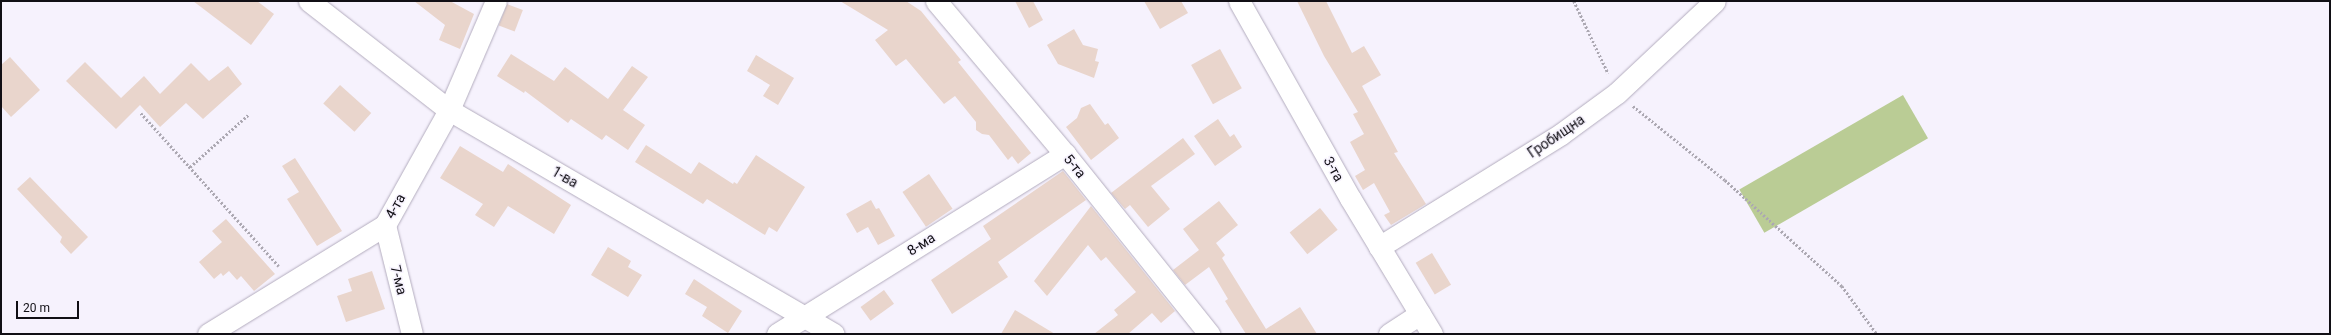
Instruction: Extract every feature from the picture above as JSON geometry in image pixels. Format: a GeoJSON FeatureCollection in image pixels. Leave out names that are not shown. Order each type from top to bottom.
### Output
{"type":"FeatureCollection","features":[{"type":"Feature","properties":{"kind":"street","name":"1-ва"},"geometry":{"type":"LineString","coordinates":[[309,1],[449,110],[834,334]]}},
{"type":"Feature","properties":{"kind":"street","name":"4-та"},"geometry":{"type":"LineString","coordinates":[[208,334],[385,225],[449,110],[496,1]]}},
{"type":"Feature","properties":{"kind":"street","name":"5-та"},"geometry":{"type":"LineString","coordinates":[[936,1],[1066,154],[1209,334]]}},
{"type":"Feature","properties":{"kind":"street","name":"3-та"},"geometry":{"type":"LineString","coordinates":[[1239,1],[1379,247],[1432,334]]}},
{"type":"Feature","properties":{"kind":"street","name":"Гробищна"},"geometry":{"type":"LineString","coordinates":[[1379,247],[1561,134],[1617,93],[1715,1]]}},
{"type":"Feature","properties":{"kind":"street","name":"8-ма"},"geometry":{"type":"LineString","coordinates":[[777,334],[1066,154]]}},
{"type":"Feature","properties":{"kind":"street","name":"7-ма"},"geometry":{"type":"LineString","coordinates":[[385,225],[412,334]]}},
{"type":"Feature","properties":{"kind":"street"},"geometry":{"type":"LineString","coordinates":[[1389,334],[1420,314]]}},
{"type":"Feature","properties":{"kind":"path"},"geometry":{"type":"LineString","coordinates":[[1574,1],[1617,93],[1725,180],[1842,286],[1877,334]]}},
{"type":"Feature","properties":{"kind":"path"},"geometry":{"type":"LineString","coordinates":[[142,113],[293,282]]}},
{"type":"Feature","properties":{"kind":"path"},"geometry":{"type":"LineString","coordinates":[[190,167],[248,115]]}},
{"type":"Feature","properties":{"kind":"green space"},"geometry":{"type":"Polygon","coordinates":[[[1903,95],[1928,138],[1764,233],[1739,190],[1903,95]]]}},
{"type":"Feature","properties":{"kind":"building"},"geometry":{"type":"Polygon","coordinates":[[[193,1],[257,1],[274,14],[251,45],[193,1]]]}},
{"type":"Feature","properties":{"kind":"building"},"geometry":{"type":"Polygon","coordinates":[[[414,1],[450,1],[474,14],[460,49],[439,40],[445,25],[414,1]]]}},
{"type":"Feature","properties":{"kind":"building"},"geometry":{"type":"Polygon","coordinates":[[[840,1],[906,1],[921,11],[961,60],[958,62],[1031,153],[1018,164],[1012,156],[1008,160],[989,135],[982,134],[976,130],[976,122],[955,96],[944,104],[906,59],[896,66],[875,40],[888,30],[840,1]]]}},
{"type":"Feature","properties":{"kind":"building"},"geometry":{"type":"Polygon","coordinates":[[[1015,1],[1033,1],[1043,20],[1029,28],[1015,1]]]}},
{"type":"Feature","properties":{"kind":"building"},"geometry":{"type":"Polygon","coordinates":[[[1144,1],[1181,1],[1188,13],[1160,29],[1144,1]]]}},
{"type":"Feature","properties":{"kind":"building"},"geometry":{"type":"Polygon","coordinates":[[[1297,1],[1326,1],[1352,53],[1364,46],[1381,75],[1362,86],[1398,152],[1394,153],[1426,204],[1391,225],[1384,215],[1390,212],[1374,183],[1363,190],[1355,176],[1365,170],[1350,142],[1364,134],[1353,114],[1358,112],[1324,56],[1297,1]]]}},
{"type":"Feature","properties":{"kind":"building"},"geometry":{"type":"Polygon","coordinates":[[[507,4],[523,10],[515,32],[499,25],[507,4]]]}},
{"type":"Feature","properties":{"kind":"building"},"geometry":{"type":"Polygon","coordinates":[[[1074,29],[1083,45],[1098,49],[1095,61],[1099,62],[1094,78],[1058,64],[1047,45],[1074,29]]]}},
{"type":"Feature","properties":{"kind":"building"},"geometry":{"type":"Polygon","coordinates":[[[1220,49],[1242,88],[1213,104],[1191,65],[1220,49]]]}},
{"type":"Feature","properties":{"kind":"building"},"geometry":{"type":"Polygon","coordinates":[[[511,54],[554,81],[565,67],[608,99],[632,66],[648,77],[623,110],[645,125],[628,150],[606,135],[602,140],[571,119],[568,123],[525,91],[524,93],[497,76],[511,54]]]}},
{"type":"Feature","properties":{"kind":"building"},"geometry":{"type":"Polygon","coordinates":[[[756,55],[794,78],[778,105],[763,96],[770,85],[747,71],[756,55]]]}},
{"type":"Feature","properties":{"kind":"building"},"geometry":{"type":"Polygon","coordinates":[[[10,57],[40,90],[11,117],[1,106],[1,65],[10,57]]]}},
{"type":"Feature","properties":{"kind":"building"},"geometry":{"type":"Polygon","coordinates":[[[85,62],[121,98],[144,76],[160,94],[191,63],[209,81],[228,66],[242,84],[203,119],[186,103],[160,127],[140,105],[116,129],[66,81],[85,62]]]}},
{"type":"Feature","properties":{"kind":"building"},"geometry":{"type":"Polygon","coordinates":[[[340,85],[371,113],[354,132],[323,104],[340,85]]]}},
{"type":"Feature","properties":{"kind":"building"},"geometry":{"type":"Polygon","coordinates":[[[1090,104],[1105,125],[1108,123],[1119,138],[1091,160],[1066,127],[1077,118],[1081,108],[1090,104]]]}},
{"type":"Feature","properties":{"kind":"building"},"geometry":{"type":"Polygon","coordinates":[[[1218,119],[1230,137],[1234,134],[1242,147],[1215,166],[1194,136],[1218,119]]]}},
{"type":"Feature","properties":{"kind":"building"},"geometry":{"type":"Polygon","coordinates":[[[1183,138],[1195,154],[1151,186],[1170,209],[1148,227],[1130,205],[1125,209],[1111,193],[1183,138]]]}},
{"type":"Feature","properties":{"kind":"building"},"geometry":{"type":"Polygon","coordinates":[[[646,145],[691,174],[699,162],[733,184],[734,182],[737,184],[756,155],[805,187],[777,232],[769,227],[765,235],[707,199],[703,204],[635,162],[646,145]]]}},
{"type":"Feature","properties":{"kind":"building"},"geometry":{"type":"Polygon","coordinates":[[[460,146],[503,172],[508,164],[571,205],[554,234],[508,206],[494,227],[475,215],[483,204],[440,178],[460,146]]]}},
{"type":"Feature","properties":{"kind":"building"},"geometry":{"type":"Polygon","coordinates":[[[295,158],[342,231],[317,246],[287,199],[299,192],[282,166],[295,158]]]}},
{"type":"Feature","properties":{"kind":"building"},"geometry":{"type":"Polygon","coordinates":[[[1063,171],[1086,200],[998,262],[1008,277],[952,314],[931,280],[991,239],[983,226],[1063,171]]]}},
{"type":"Feature","properties":{"kind":"building"},"geometry":{"type":"Polygon","coordinates":[[[929,174],[952,209],[926,227],[902,192],[929,174]]]}},
{"type":"Feature","properties":{"kind":"building"},"geometry":{"type":"Polygon","coordinates":[[[30,177],[88,237],[71,254],[60,242],[62,237],[17,189],[30,177]]]}},
{"type":"Feature","properties":{"kind":"building"},"geometry":{"type":"Polygon","coordinates":[[[871,200],[876,209],[879,208],[895,236],[878,245],[868,227],[857,233],[846,214],[871,200]]]}},
{"type":"Feature","properties":{"kind":"building"},"geometry":{"type":"Polygon","coordinates":[[[1219,201],[1238,225],[1216,243],[1225,255],[1222,258],[1266,329],[1300,307],[1317,334],[1246,334],[1225,301],[1228,299],[1209,267],[1185,285],[1173,270],[1199,250],[1183,229],[1219,201]]]}},
{"type":"Feature","properties":{"kind":"building"},"geometry":{"type":"Polygon","coordinates":[[[1091,206],[1175,311],[1161,323],[1152,313],[1128,334],[1094,334],[1118,315],[1114,310],[1136,292],[1106,257],[1101,261],[1088,245],[1047,296],[1034,281],[1091,206]]]}},
{"type":"Feature","properties":{"kind":"building"},"geometry":{"type":"Polygon","coordinates":[[[1320,208],[1338,230],[1307,254],[1290,233],[1320,208]]]}},
{"type":"Feature","properties":{"kind":"building"},"geometry":{"type":"Polygon","coordinates":[[[226,219],[275,274],[254,291],[241,276],[237,280],[229,271],[223,276],[221,273],[214,279],[199,262],[222,242],[212,231],[226,219]]]}},
{"type":"Feature","properties":{"kind":"building"},"geometry":{"type":"Polygon","coordinates":[[[608,247],[631,261],[628,267],[642,275],[628,297],[591,275],[608,247]]]}},
{"type":"Feature","properties":{"kind":"building"},"geometry":{"type":"Polygon","coordinates":[[[1432,253],[1451,285],[1435,295],[1416,263],[1432,253]]]}},
{"type":"Feature","properties":{"kind":"building"},"geometry":{"type":"Polygon","coordinates":[[[372,271],[385,309],[346,322],[337,296],[352,291],[348,279],[372,271]]]}},
{"type":"Feature","properties":{"kind":"building"},"geometry":{"type":"Polygon","coordinates":[[[694,279],[742,311],[728,333],[702,316],[707,307],[685,294],[694,279]]]}},
{"type":"Feature","properties":{"kind":"building"},"geometry":{"type":"Polygon","coordinates":[[[884,290],[894,304],[871,321],[861,307],[884,290]]]}},
{"type":"Feature","properties":{"kind":"building"},"geometry":{"type":"Polygon","coordinates":[[[1015,310],[1055,334],[1001,334],[1015,310]]]}}]}
